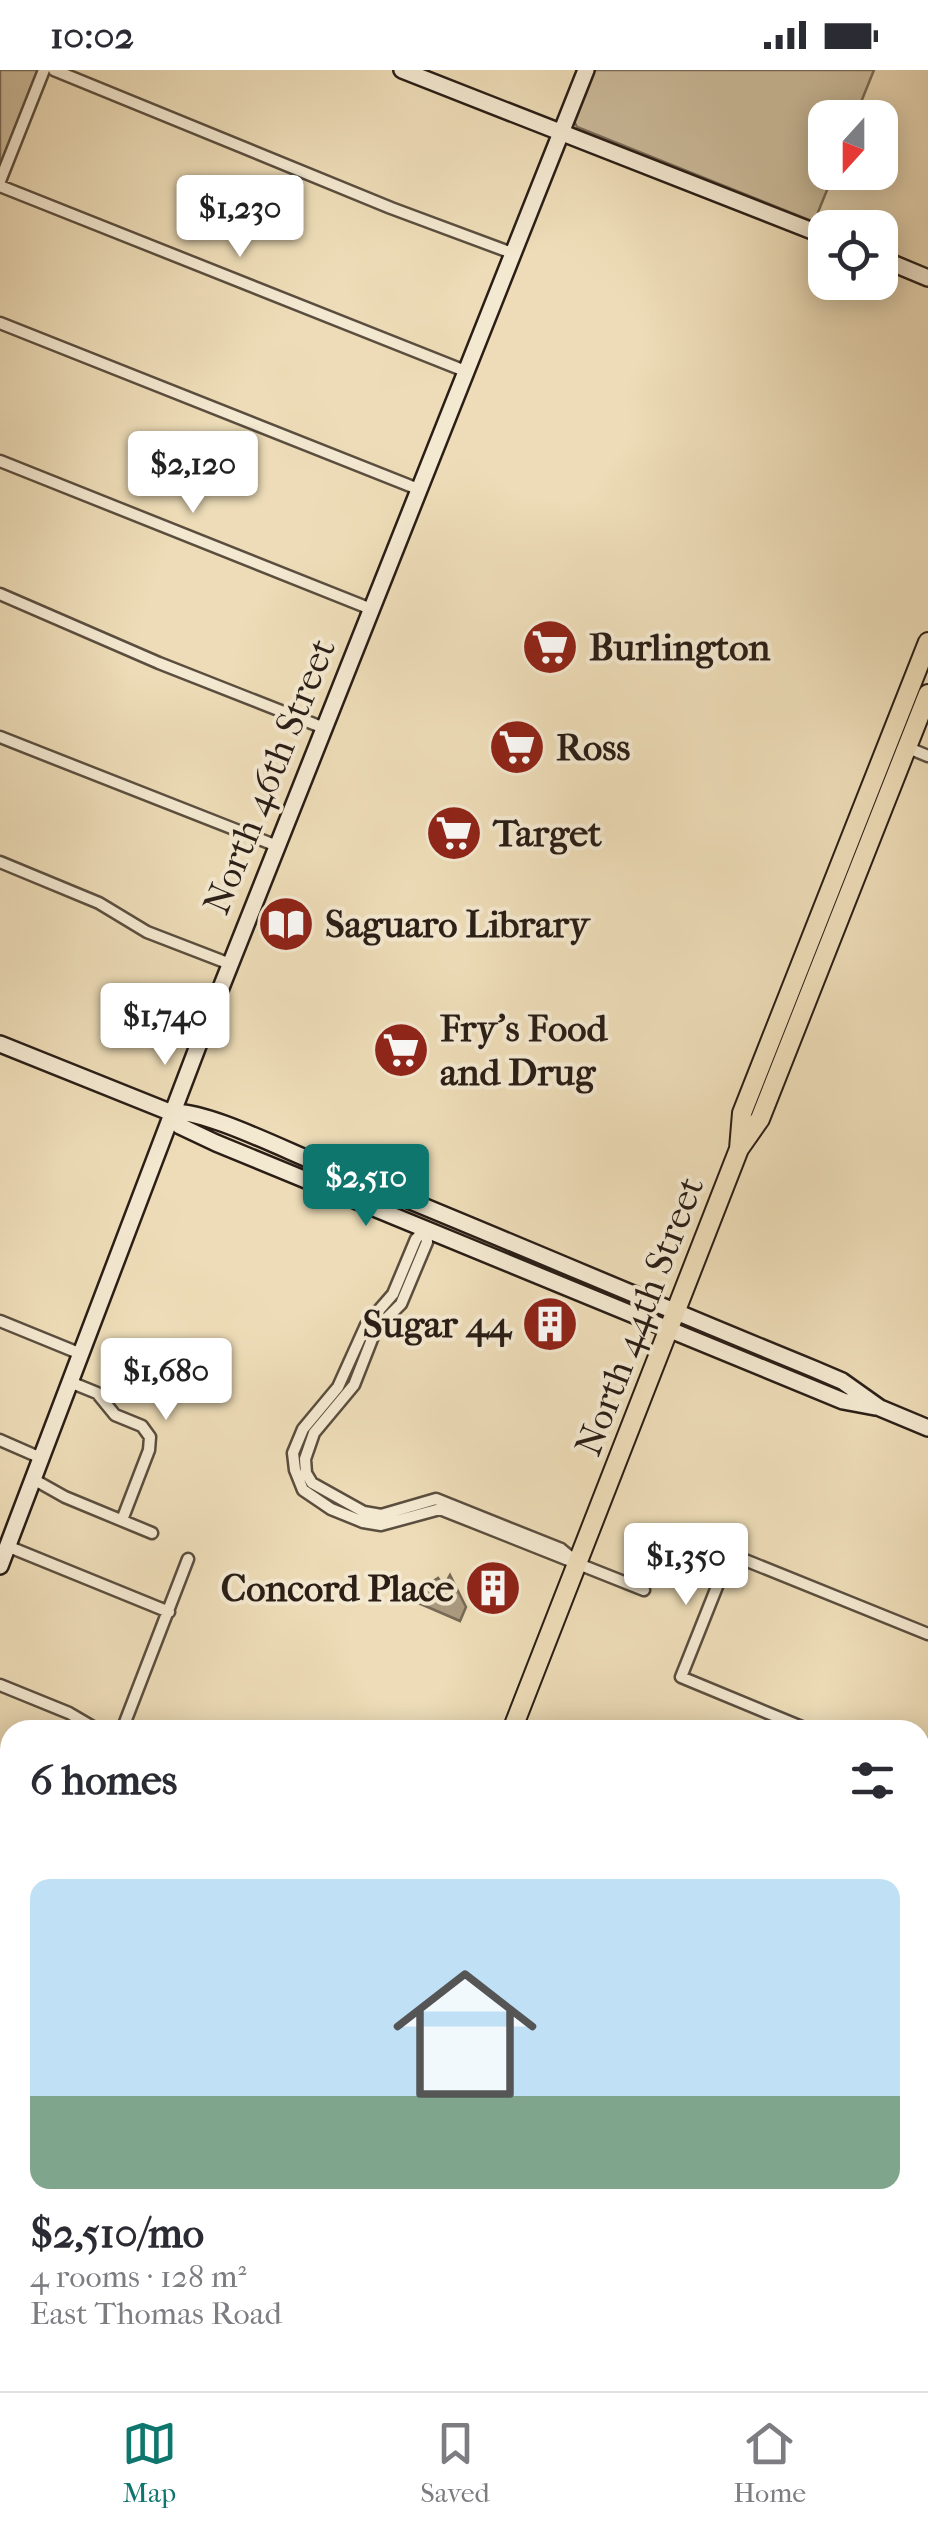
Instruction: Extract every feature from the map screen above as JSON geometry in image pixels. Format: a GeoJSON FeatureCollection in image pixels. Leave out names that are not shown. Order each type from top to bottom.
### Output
{"type":"FeatureCollection","features":[{"type":"Feature","properties":{"kind":"main road","name":"North 44th Street"},"geometry":{"type":"LineString","coordinates":[[516,1720],[739,1149],[760,1119],[898,744],[928,642]]}},
{"type":"Feature","properties":{"kind":"main road","name":"North 44th Street"},"geometry":{"type":"LineString","coordinates":[[898,744],[928,694]]}},
{"type":"Feature","properties":{"kind":"street"},"geometry":{"type":"LineString","coordinates":[[44,70],[0,183],[465,371]]}},
{"type":"Feature","properties":{"kind":"street"},"geometry":{"type":"LineString","coordinates":[[54,70],[390,208],[512,253]]}},
{"type":"Feature","properties":{"kind":"street"},"geometry":{"type":"LineString","coordinates":[[402,70],[808,229]]}},
{"type":"Feature","properties":{"kind":"street","name":"North 46th Street"},"geometry":{"type":"LineString","coordinates":[[2,1558],[230,964],[586,70]]}},
{"type":"Feature","properties":{"kind":"street"},"geometry":{"type":"LineString","coordinates":[[898,266],[928,278]]}},
{"type":"Feature","properties":{"kind":"street"},"geometry":{"type":"LineString","coordinates":[[0,322],[418,489]]}},
{"type":"Feature","properties":{"kind":"street"},"geometry":{"type":"LineString","coordinates":[[0,460],[371,609]]}},
{"type":"Feature","properties":{"kind":"street"},"geometry":{"type":"LineString","coordinates":[[0,594],[324,728]]}},
{"type":"Feature","properties":{"kind":"street"},"geometry":{"type":"LineString","coordinates":[[0,737],[277,846]]}},
{"type":"Feature","properties":{"kind":"street"},"geometry":{"type":"LineString","coordinates":[[898,744],[928,756]]}},
{"type":"Feature","properties":{"kind":"street"},"geometry":{"type":"LineString","coordinates":[[0,862],[99,903],[147,932],[230,964]]}},
{"type":"Feature","properties":{"kind":"street"},"geometry":{"type":"LineString","coordinates":[[0,1044],[172,1113],[184,1110],[440,1212],[843,1402],[880,1408],[928,1428]]}},
{"type":"Feature","properties":{"kind":"street"},"geometry":{"type":"LineString","coordinates":[[172,1113],[180,1126],[333,1191],[536,1274],[672,1320]]}},
{"type":"Feature","properties":{"kind":"street"},"geometry":{"type":"LineString","coordinates":[[333,1191],[364,1194],[421,1216],[440,1212]]}},
{"type":"Feature","properties":{"kind":"street"},"geometry":{"type":"LineString","coordinates":[[440,1212],[452,1228],[511,1253],[536,1274]]}},
{"type":"Feature","properties":{"kind":"street"},"geometry":{"type":"LineString","coordinates":[[426,1228],[427,1242],[401,1304],[376,1330],[354,1385],[314,1433],[305,1459],[312,1483],[364,1512],[381,1515],[436,1499],[450,1502],[562,1549],[577,1563],[644,1590]]}},
{"type":"Feature","properties":{"kind":"street"},"geometry":{"type":"LineString","coordinates":[[0,1321],[81,1354]]}},
{"type":"Feature","properties":{"kind":"street"},"geometry":{"type":"LineString","coordinates":[[70,1382],[97,1394],[115,1414],[142,1426],[150,1437],[149,1450],[122,1520]]}},
{"type":"Feature","properties":{"kind":"street"},"geometry":{"type":"LineString","coordinates":[[0,1440],[41,1458]]}},
{"type":"Feature","properties":{"kind":"street"},"geometry":{"type":"LineString","coordinates":[[33,1478],[65,1497],[152,1533]]}},
{"type":"Feature","properties":{"kind":"street"},"geometry":{"type":"LineString","coordinates":[[785,1720],[681,1677],[730,1554],[928,1634]]}},
{"type":"Feature","properties":{"kind":"street"},"geometry":{"type":"LineString","coordinates":[[2,1558],[169,1612]]}},
{"type":"Feature","properties":{"kind":"street"},"geometry":{"type":"LineString","coordinates":[[126,1720],[188,1559]]}},
{"type":"Feature","properties":{"kind":"street"},"geometry":{"type":"LineString","coordinates":[[0,1685],[81,1720]]}},
{"type":"Feature","properties":{"kind":"shaded area"},"geometry":{"type":"Polygon","coordinates":[[[0,70],[39,70],[0,170],[0,70]]]}},
{"type":"Feature","properties":{"kind":"shaded area"},"geometry":{"type":"Polygon","coordinates":[[[592,70],[874,70],[862,100],[808,100],[808,190],[827,190],[819,210],[808,210],[808,220],[577,127],[573,119],[592,70]]]}},
{"type":"Feature","properties":{"kind":"shaded area"},"geometry":{"type":"Polygon","coordinates":[[[450,1575],[466,1607],[460,1621],[416,1602],[421,1589],[438,1578],[446,1582],[450,1575]]]}},
{"type":"Feature","properties":{"kind":"place","name":"Burlington"},"geometry":{"type":"Point","coordinates":[550,647]}},
{"type":"Feature","properties":{"kind":"place","name":"Ross"},"geometry":{"type":"Point","coordinates":[517,747]}},
{"type":"Feature","properties":{"kind":"place","name":"Target"},"geometry":{"type":"Point","coordinates":[454,833]}},
{"type":"Feature","properties":{"kind":"place","name":"Saguaro Library"},"geometry":{"type":"Point","coordinates":[286,924]}},
{"type":"Feature","properties":{"kind":"place","name":"Fry's Food and Drug"},"geometry":{"type":"Point","coordinates":[401,1050]}},
{"type":"Feature","properties":{"kind":"place","name":"Sugar 44"},"geometry":{"type":"Point","coordinates":[550,1324]}},
{"type":"Feature","properties":{"kind":"place","name":"Concord Place"},"geometry":{"type":"Point","coordinates":[493,1588]}}]}
